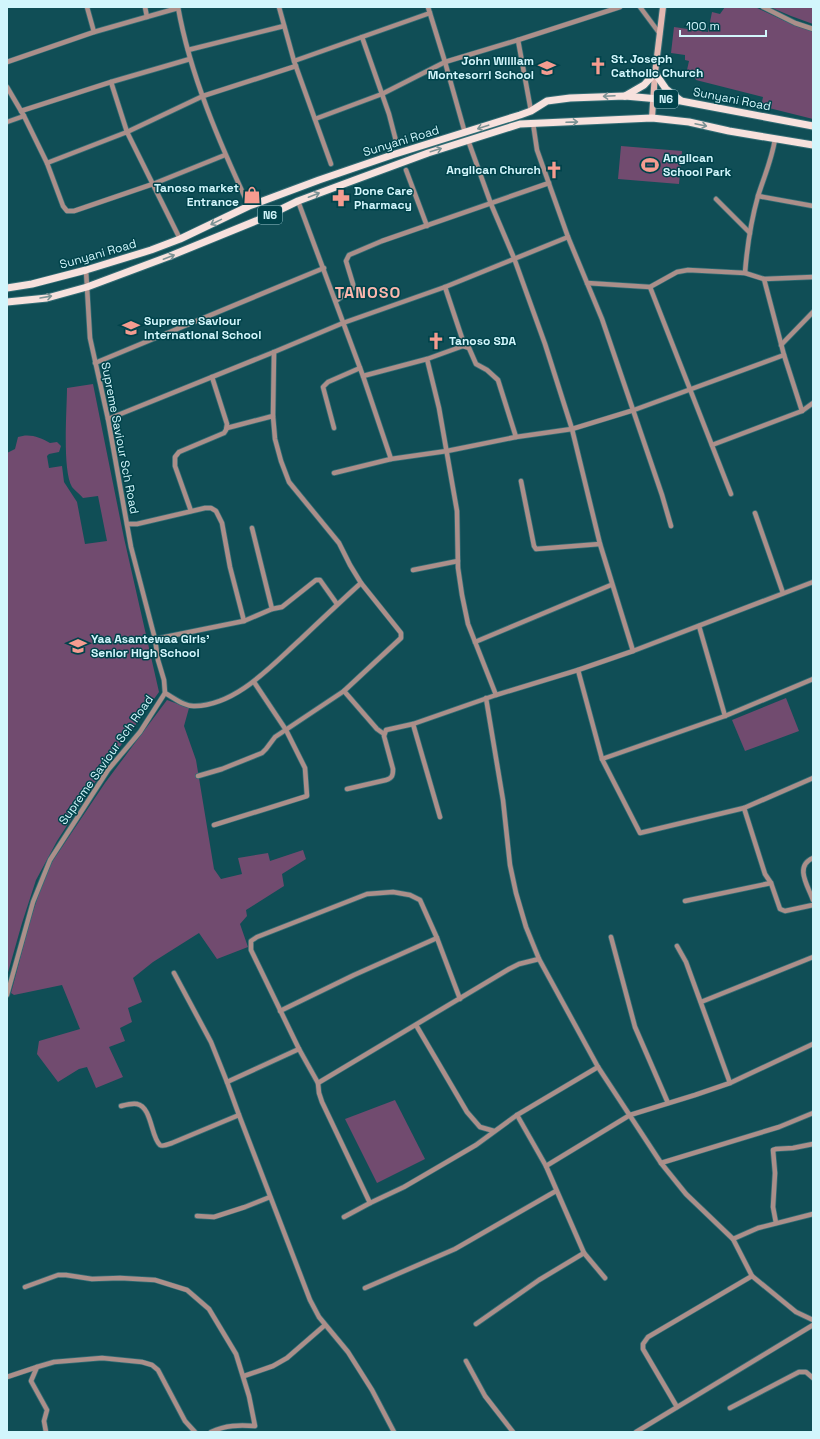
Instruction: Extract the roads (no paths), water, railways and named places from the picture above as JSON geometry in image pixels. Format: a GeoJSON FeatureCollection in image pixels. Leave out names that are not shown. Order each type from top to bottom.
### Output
{"type":"FeatureCollection","features":[{"type":"Feature","properties":{"kind":"main road"},"geometry":{"type":"LineString","coordinates":[[625,96],[644,85],[655,73],[666,89],[681,101]]}},
{"type":"Feature","properties":{"kind":"main road","name":"Sunyani Road"},"geometry":{"type":"LineString","coordinates":[[7,288],[32,284],[86,270],[151,250],[180,239],[249,206],[392,155],[531,111],[547,101],[570,98],[625,96],[654,98],[681,101],[813,126]]}},
{"type":"Feature","properties":{"kind":"main road","name":"N6"},"geometry":{"type":"LineString","coordinates":[[533,123],[652,118],[689,122],[813,145]]}},
{"type":"Feature","properties":{"kind":"main road","name":"Sunyani Road"},"geometry":{"type":"LineString","coordinates":[[7,302],[47,298],[87,287],[250,224],[298,201],[428,153],[520,124],[533,123]]}},
{"type":"Feature","properties":{"kind":"street"},"geometry":{"type":"LineString","coordinates":[[87,7],[94,32]]}},
{"type":"Feature","properties":{"kind":"street"},"geometry":{"type":"LineString","coordinates":[[145,7],[147,17]]}},
{"type":"Feature","properties":{"kind":"street"},"geometry":{"type":"LineString","coordinates":[[279,7],[295,63],[331,164]]}},
{"type":"Feature","properties":{"kind":"street"},"geometry":{"type":"LineString","coordinates":[[428,7],[465,133]]}},
{"type":"Feature","properties":{"kind":"street"},"geometry":{"type":"LineString","coordinates":[[315,119],[382,94],[445,62],[620,7]]}},
{"type":"Feature","properties":{"kind":"street"},"geometry":{"type":"LineString","coordinates":[[640,7],[660,34]]}},
{"type":"Feature","properties":{"kind":"street"},"geometry":{"type":"LineString","coordinates":[[652,118],[655,73],[663,7]]}},
{"type":"Feature","properties":{"kind":"street"},"geometry":{"type":"LineString","coordinates":[[764,7],[795,23],[813,29]]}},
{"type":"Feature","properties":{"kind":"street"},"geometry":{"type":"LineString","coordinates":[[7,62],[94,32],[178,8],[190,59],[203,96],[225,155],[249,206]]}},
{"type":"Feature","properties":{"kind":"street"},"geometry":{"type":"LineString","coordinates":[[47,163],[127,132],[203,96],[295,63],[362,36],[430,13]]}},
{"type":"Feature","properties":{"kind":"street"},"geometry":{"type":"LineString","coordinates":[[188,50],[284,26]]}},
{"type":"Feature","properties":{"kind":"street"},"geometry":{"type":"LineString","coordinates":[[362,36],[392,124],[396,141]]}},
{"type":"Feature","properties":{"kind":"street"},"geometry":{"type":"LineString","coordinates":[[518,40],[531,111]]}},
{"type":"Feature","properties":{"kind":"street"},"geometry":{"type":"LineString","coordinates":[[7,122],[22,114],[111,82],[190,59]]}},
{"type":"Feature","properties":{"kind":"street"},"geometry":{"type":"LineString","coordinates":[[111,82],[127,132],[180,239]]}},
{"type":"Feature","properties":{"kind":"street"},"geometry":{"type":"LineString","coordinates":[[7,86],[47,163],[63,206],[66,211],[69,212],[153,184],[225,155]]}},
{"type":"Feature","properties":{"kind":"street"},"geometry":{"type":"LineString","coordinates":[[533,123],[538,150],[549,183],[568,237],[602,319],[634,410],[671,526]]}},
{"type":"Feature","properties":{"kind":"street"},"geometry":{"type":"LineString","coordinates":[[745,273],[750,233],[758,196],[773,151],[775,139]]}},
{"type":"Feature","properties":{"kind":"street"},"geometry":{"type":"LineString","coordinates":[[468,140],[491,204],[514,258],[545,344],[572,429],[600,544],[633,651]]}},
{"type":"Feature","properties":{"kind":"street"},"geometry":{"type":"LineString","coordinates":[[406,170],[427,226]]}},
{"type":"Feature","properties":{"kind":"street"},"geometry":{"type":"LineString","coordinates":[[336,301],[353,288],[346,261],[349,255],[549,183]]}},
{"type":"Feature","properties":{"kind":"street"},"geometry":{"type":"LineString","coordinates":[[758,196],[813,206]]}},
{"type":"Feature","properties":{"kind":"street"},"geometry":{"type":"LineString","coordinates":[[716,199],[750,233]]}},
{"type":"Feature","properties":{"kind":"street"},"geometry":{"type":"LineString","coordinates":[[298,201],[364,376],[391,459]]}},
{"type":"Feature","properties":{"kind":"street"},"geometry":{"type":"LineString","coordinates":[[108,419],[343,323],[445,287],[568,237]]}},
{"type":"Feature","properties":{"kind":"street"},"geometry":{"type":"LineString","coordinates":[[95,363],[324,268]]}},
{"type":"Feature","properties":{"kind":"street","name":"Supreme Saviour Sch Road"},"geometry":{"type":"LineString","coordinates":[[7,995],[21,940],[33,902],[50,860],[108,770],[140,732],[165,693],[164,680],[158,660],[156,639],[131,547],[108,419],[95,363],[90,333],[86,270]]}},
{"type":"Feature","properties":{"kind":"street"},"geometry":{"type":"LineString","coordinates":[[588,283],[650,287],[677,272],[688,270],[745,273],[764,279],[813,277]]}},
{"type":"Feature","properties":{"kind":"street"},"geometry":{"type":"LineString","coordinates":[[764,279],[781,345],[802,411]]}},
{"type":"Feature","properties":{"kind":"street"},"geometry":{"type":"LineString","coordinates":[[445,287],[463,341],[463,346]]}},
{"type":"Feature","properties":{"kind":"street"},"geometry":{"type":"LineString","coordinates":[[650,287],[731,494]]}},
{"type":"Feature","properties":{"kind":"street"},"geometry":{"type":"LineString","coordinates":[[781,345],[813,312]]}},
{"type":"Feature","properties":{"kind":"street"},"geometry":{"type":"LineString","coordinates":[[364,376],[427,359],[463,346],[469,348],[476,364],[487,370],[498,380],[516,437]]}},
{"type":"Feature","properties":{"kind":"street"},"geometry":{"type":"LineString","coordinates":[[198,776],[222,769],[262,753],[266,750],[275,737],[344,691],[401,638],[401,633],[361,583],[339,543],[289,482],[275,439],[273,416],[274,352]]}},
{"type":"Feature","properties":{"kind":"street"},"geometry":{"type":"LineString","coordinates":[[334,473],[391,459],[447,451],[516,437],[572,429],[634,410],[784,355]]}},
{"type":"Feature","properties":{"kind":"street"},"geometry":{"type":"LineString","coordinates":[[427,359],[439,408],[457,511],[458,561],[462,595],[468,624],[496,694]]}},
{"type":"Feature","properties":{"kind":"street"},"geometry":{"type":"LineString","coordinates":[[334,428],[323,387],[328,382],[360,368]]}},
{"type":"Feature","properties":{"kind":"street"},"geometry":{"type":"LineString","coordinates":[[212,377],[227,428]]}},
{"type":"Feature","properties":{"kind":"street"},"geometry":{"type":"LineString","coordinates":[[712,445],[802,411],[813,403]]}},
{"type":"Feature","properties":{"kind":"street"},"geometry":{"type":"LineString","coordinates":[[191,511],[176,466],[175,457],[179,452],[224,433],[227,428],[273,416]]}},
{"type":"Feature","properties":{"kind":"street"},"geometry":{"type":"LineString","coordinates":[[521,481],[534,546],[536,549],[600,544]]}},
{"type":"Feature","properties":{"kind":"street"},"geometry":{"type":"LineString","coordinates":[[127,524],[137,524],[205,508],[211,508],[216,512],[222,523],[230,567],[244,621]]}},
{"type":"Feature","properties":{"kind":"street"},"geometry":{"type":"LineString","coordinates":[[754,513],[783,593]]}},
{"type":"Feature","properties":{"kind":"street"},"geometry":{"type":"LineString","coordinates":[[252,528],[272,609]]}},
{"type":"Feature","properties":{"kind":"street"},"geometry":{"type":"LineString","coordinates":[[414,570],[458,561]]}},
{"type":"Feature","properties":{"kind":"street"},"geometry":{"type":"LineString","coordinates":[[156,639],[244,621],[272,609],[282,607],[316,580],[320,580],[337,604]]}},
{"type":"Feature","properties":{"kind":"street"},"geometry":{"type":"LineString","coordinates":[[383,733],[386,730],[413,724],[496,694],[578,670],[633,651],[813,582]]}},
{"type":"Feature","properties":{"kind":"street"},"geometry":{"type":"LineString","coordinates":[[165,693],[188,705],[195,706],[215,702],[228,697],[254,682],[361,583]]}},
{"type":"Feature","properties":{"kind":"street"},"geometry":{"type":"LineString","coordinates":[[475,642],[612,585]]}},
{"type":"Feature","properties":{"kind":"street"},"geometry":{"type":"LineString","coordinates":[[699,626],[725,716]]}},
{"type":"Feature","properties":{"kind":"street"},"geometry":{"type":"LineString","coordinates":[[578,670],[602,759],[640,833],[744,808],[813,778]]}},
{"type":"Feature","properties":{"kind":"street"},"geometry":{"type":"LineString","coordinates":[[602,759],[725,716],[813,679]]}},
{"type":"Feature","properties":{"kind":"street"},"geometry":{"type":"LineString","coordinates":[[214,824],[307,796],[305,768],[286,730],[254,682]]}},
{"type":"Feature","properties":{"kind":"street"},"geometry":{"type":"LineString","coordinates":[[344,691],[377,729],[383,733],[393,775],[391,778],[386,780],[348,789]]}},
{"type":"Feature","properties":{"kind":"street"},"geometry":{"type":"LineString","coordinates":[[486,698],[503,800],[510,865],[526,927],[539,959],[598,1067],[661,1163],[686,1194],[733,1239],[752,1276],[796,1312],[813,1320]]}},
{"type":"Feature","properties":{"kind":"street"},"geometry":{"type":"LineString","coordinates":[[413,724],[440,817]]}},
{"type":"Feature","properties":{"kind":"street"},"geometry":{"type":"LineString","coordinates":[[744,808],[765,874],[771,883],[778,906],[782,910],[813,904]]}},
{"type":"Feature","properties":{"kind":"street"},"geometry":{"type":"LineString","coordinates":[[813,858],[808,860],[803,865],[803,874],[813,900]]}},
{"type":"Feature","properties":{"kind":"street"},"geometry":{"type":"LineString","coordinates":[[685,901],[771,883]]}},
{"type":"Feature","properties":{"kind":"street"},"geometry":{"type":"LineString","coordinates":[[370,1203],[322,1102],[318,1082],[299,1049],[251,950],[251,940],[367,894],[393,892],[410,895],[420,900],[437,938],[460,998]]}},
{"type":"Feature","properties":{"kind":"street"},"geometry":{"type":"LineString","coordinates":[[611,936],[630,1011],[639,1038],[668,1104]]}},
{"type":"Feature","properties":{"kind":"street"},"geometry":{"type":"LineString","coordinates":[[280,1011],[354,975],[437,938]]}},
{"type":"Feature","properties":{"kind":"street"},"geometry":{"type":"LineString","coordinates":[[678,946],[686,962],[730,1082]]}},
{"type":"Feature","properties":{"kind":"street"},"geometry":{"type":"LineString","coordinates":[[701,1002],[813,957]]}},
{"type":"Feature","properties":{"kind":"street"},"geometry":{"type":"LineString","coordinates":[[318,1082],[519,964],[539,959]]}},
{"type":"Feature","properties":{"kind":"street"},"geometry":{"type":"LineString","coordinates":[[174,973],[211,1042],[310,1300],[319,1317],[348,1352],[372,1390],[394,1432]]}},
{"type":"Feature","properties":{"kind":"street"},"geometry":{"type":"LineString","coordinates":[[416,1025],[467,1112],[480,1127],[494,1131]]}},
{"type":"Feature","properties":{"kind":"street"},"geometry":{"type":"LineString","coordinates":[[546,1166],[630,1115],[668,1104],[730,1082],[813,1044]]}},
{"type":"Feature","properties":{"kind":"street"},"geometry":{"type":"LineString","coordinates":[[227,1082],[299,1049]]}},
{"type":"Feature","properties":{"kind":"street"},"geometry":{"type":"LineString","coordinates":[[344,1217],[404,1187],[476,1145],[518,1115],[598,1067]]}},
{"type":"Feature","properties":{"kind":"street"},"geometry":{"type":"LineString","coordinates":[[121,1106],[137,1104],[141,1106],[149,1117],[159,1145],[162,1146],[239,1115]]}},
{"type":"Feature","properties":{"kind":"street"},"geometry":{"type":"LineString","coordinates":[[661,1163],[779,1127],[813,1113]]}},
{"type":"Feature","properties":{"kind":"street"},"geometry":{"type":"LineString","coordinates":[[518,1115],[546,1166],[584,1253],[604,1278]]}},
{"type":"Feature","properties":{"kind":"street"},"geometry":{"type":"LineString","coordinates":[[776,1224],[773,1206],[775,1173],[773,1150],[813,1144]]}},
{"type":"Feature","properties":{"kind":"street"},"geometry":{"type":"LineString","coordinates":[[365,1288],[455,1249],[556,1191]]}},
{"type":"Feature","properties":{"kind":"street"},"geometry":{"type":"LineString","coordinates":[[197,1216],[214,1217],[270,1197]]}},
{"type":"Feature","properties":{"kind":"street"},"geometry":{"type":"LineString","coordinates":[[733,1239],[758,1228],[813,1214]]}},
{"type":"Feature","properties":{"kind":"street"},"geometry":{"type":"LineString","coordinates":[[476,1324],[539,1280],[584,1253]]}},
{"type":"Feature","properties":{"kind":"street"},"geometry":{"type":"LineString","coordinates":[[25,1287],[58,1275],[66,1275],[92,1279],[120,1278],[155,1280],[187,1290],[209,1309],[236,1354],[244,1376],[257,1432]]}},
{"type":"Feature","properties":{"kind":"street"},"geometry":{"type":"LineString","coordinates":[[677,1407],[643,1349],[643,1344],[648,1337],[752,1276]]}},
{"type":"Feature","properties":{"kind":"street"},"geometry":{"type":"LineString","coordinates":[[636,1432],[813,1324]]}},
{"type":"Feature","properties":{"kind":"street"},"geometry":{"type":"LineString","coordinates":[[244,1376],[273,1366],[286,1358],[325,1325]]}},
{"type":"Feature","properties":{"kind":"street"},"geometry":{"type":"LineString","coordinates":[[7,1377],[54,1362],[102,1358],[142,1362],[152,1365],[158,1370],[185,1421],[195,1432]]}},
{"type":"Feature","properties":{"kind":"street"},"geometry":{"type":"LineString","coordinates":[[466,1361],[486,1396],[513,1432]]}},
{"type":"Feature","properties":{"kind":"street"},"geometry":{"type":"LineString","coordinates":[[37,1368],[31,1381],[47,1410],[44,1421],[46,1432]]}},
{"type":"Feature","properties":{"kind":"street"},"geometry":{"type":"LineString","coordinates":[[730,1408],[799,1372],[806,1372],[813,1378]]}},
{"type":"Feature","properties":{"kind":"street"},"geometry":{"type":"LineString","coordinates":[[211,1432],[223,1427],[239,1425],[255,1426]]}},
{"type":"Feature","properties":{"kind":"place","name":"St. Joseph Catholic Church"},"geometry":{"type":"Point","coordinates":[598,66]}},
{"type":"Feature","properties":{"kind":"place","name":"John William Montesorri School"},"geometry":{"type":"Point","coordinates":[547,68]}},
{"type":"Feature","properties":{"kind":"place","name":"Anglican School Park"},"geometry":{"type":"Point","coordinates":[650,165]}},
{"type":"Feature","properties":{"kind":"place","name":"Anglican Church"},"geometry":{"type":"Point","coordinates":[554,170]}},
{"type":"Feature","properties":{"kind":"place","name":"Tanoso market Entrance"},"geometry":{"type":"Point","coordinates":[252,195]}},
{"type":"Feature","properties":{"kind":"place","name":"Done Care Pharmacy"},"geometry":{"type":"Point","coordinates":[341,198]}},
{"type":"Feature","properties":{"kind":"place","name":"Supreme Saviour International School"},"geometry":{"type":"Point","coordinates":[131,328]}},
{"type":"Feature","properties":{"kind":"place","name":"Tanoso SDA"},"geometry":{"type":"Point","coordinates":[436,341]}},
{"type":"Feature","properties":{"kind":"place","name":"Yaa Asantewaa Girls' Senior High School"},"geometry":{"type":"Point","coordinates":[78,646]}},
{"type":"Feature","properties":{"kind":"district","name":"TANOSO"},"geometry":{"type":"Point","coordinates":[368,292]}}]}
